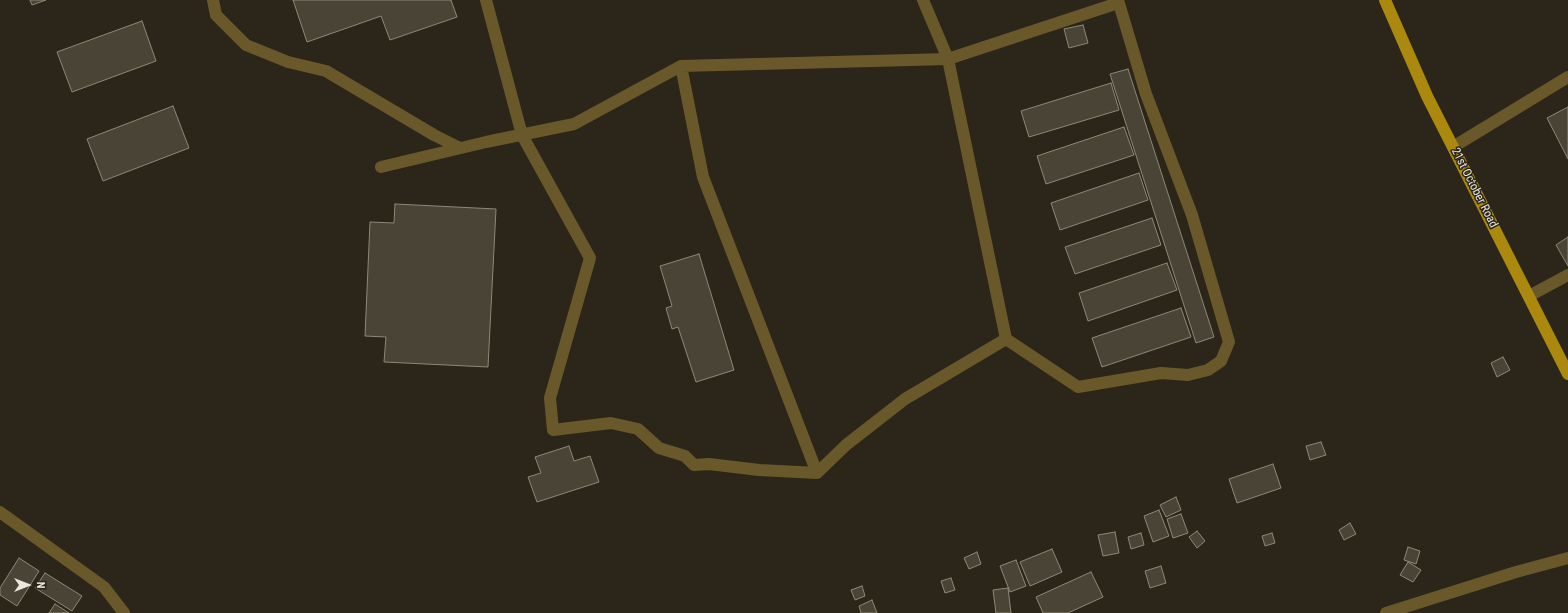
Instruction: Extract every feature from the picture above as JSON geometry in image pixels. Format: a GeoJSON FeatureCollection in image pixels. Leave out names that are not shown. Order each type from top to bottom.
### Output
{"type":"FeatureCollection","features":[{"type":"Feature","properties":{"kind":"main road","name":"21st October Road"},"geometry":{"type":"LineString","coordinates":[[1385,0],[1427,96],[1568,374]]}},
{"type":"Feature","properties":{"kind":"street"},"geometry":{"type":"LineString","coordinates":[[213,0],[216,15],[246,45],[288,62],[326,70],[434,135],[460,148]]}},
{"type":"Feature","properties":{"kind":"street"},"geometry":{"type":"LineString","coordinates":[[486,0],[522,135],[590,258],[550,398],[553,430],[611,423],[638,429],[659,448],[685,456],[694,465],[709,464],[759,470],[817,473],[846,445],[905,399],[1006,339]]}},
{"type":"Feature","properties":{"kind":"street"},"geometry":{"type":"LineString","coordinates":[[381,167],[460,148],[574,124],[682,66],[948,59],[1118,1],[1146,94],[1192,215],[1229,342],[1221,361],[1208,370],[1188,375],[1161,373],[1078,386],[1006,339],[948,59],[923,0]]}},
{"type":"Feature","properties":{"kind":"street"},"geometry":{"type":"LineString","coordinates":[[682,66],[703,177],[817,473]]}},
{"type":"Feature","properties":{"kind":"street"},"geometry":{"type":"LineString","coordinates":[[1453,147],[1568,77]]}},
{"type":"Feature","properties":{"kind":"street"},"geometry":{"type":"LineString","coordinates":[[1529,296],[1568,275]]}},
{"type":"Feature","properties":{"kind":"street"},"geometry":{"type":"LineString","coordinates":[[0,512],[104,587],[124,613]]}},
{"type":"Feature","properties":{"kind":"street"},"geometry":{"type":"LineString","coordinates":[[1386,613],[1516,572],[1568,558]]}},
{"type":"Feature","properties":{"kind":"building"},"geometry":{"type":"Polygon","coordinates":[[[30,0],[46,0],[32,5],[30,0]]]}},
{"type":"Feature","properties":{"kind":"building"},"geometry":{"type":"Polygon","coordinates":[[[293,0],[451,0],[457,17],[390,40],[381,16],[307,42],[293,0]]]}},
{"type":"Feature","properties":{"kind":"building"},"geometry":{"type":"Polygon","coordinates":[[[142,21],[156,61],[72,92],[57,52],[142,21]]]}},
{"type":"Feature","properties":{"kind":"building"},"geometry":{"type":"Polygon","coordinates":[[[1083,25],[1088,43],[1069,48],[1064,29],[1083,25]]]}},
{"type":"Feature","properties":{"kind":"building"},"geometry":{"type":"Polygon","coordinates":[[[1128,69],[1214,337],[1196,343],[1110,74],[1128,69]]]}},
{"type":"Feature","properties":{"kind":"building"},"geometry":{"type":"Polygon","coordinates":[[[1111,83],[1119,110],[1029,137],[1021,111],[1111,83]]]}},
{"type":"Feature","properties":{"kind":"building"},"geometry":{"type":"Polygon","coordinates":[[[173,106],[189,148],[103,181],[87,139],[173,106]]]}},
{"type":"Feature","properties":{"kind":"building"},"geometry":{"type":"Polygon","coordinates":[[[1568,107],[1568,159],[1547,118],[1568,107]]]}},
{"type":"Feature","properties":{"kind":"building"},"geometry":{"type":"Polygon","coordinates":[[[1124,127],[1134,155],[1046,184],[1037,156],[1124,127]]]}},
{"type":"Feature","properties":{"kind":"building"},"geometry":{"type":"Polygon","coordinates":[[[1139,173],[1148,200],[1060,230],[1051,203],[1139,173]]]}},
{"type":"Feature","properties":{"kind":"building"},"geometry":{"type":"Polygon","coordinates":[[[395,204],[496,209],[488,367],[384,362],[386,337],[365,336],[370,222],[394,223],[395,204]]]}},
{"type":"Feature","properties":{"kind":"building"},"geometry":{"type":"Polygon","coordinates":[[[1152,218],[1161,245],[1075,274],[1065,247],[1152,218]]]}},
{"type":"Feature","properties":{"kind":"building"},"geometry":{"type":"Polygon","coordinates":[[[1568,237],[1568,266],[1556,245],[1568,237]]]}},
{"type":"Feature","properties":{"kind":"building"},"geometry":{"type":"Polygon","coordinates":[[[699,254],[734,370],[696,382],[678,327],[672,329],[666,308],[672,306],[660,266],[699,254]]]}},
{"type":"Feature","properties":{"kind":"building"},"geometry":{"type":"Polygon","coordinates":[[[1167,263],[1177,290],[1088,321],[1079,293],[1167,263]]]}},
{"type":"Feature","properties":{"kind":"building"},"geometry":{"type":"Polygon","coordinates":[[[1181,308],[1191,337],[1102,367],[1092,338],[1181,308]]]}},
{"type":"Feature","properties":{"kind":"building"},"geometry":{"type":"Polygon","coordinates":[[[1503,357],[1510,370],[1497,377],[1491,363],[1503,357]]]}},
{"type":"Feature","properties":{"kind":"building"},"geometry":{"type":"Polygon","coordinates":[[[1321,442],[1326,455],[1310,460],[1306,446],[1321,442]]]}},
{"type":"Feature","properties":{"kind":"building"},"geometry":{"type":"Polygon","coordinates":[[[569,446],[574,461],[590,456],[599,482],[537,502],[528,477],[541,473],[535,457],[569,446]]]}},
{"type":"Feature","properties":{"kind":"building"},"geometry":{"type":"Polygon","coordinates":[[[1273,464],[1281,488],[1237,503],[1229,479],[1273,464]]]}},
{"type":"Feature","properties":{"kind":"building"},"geometry":{"type":"Polygon","coordinates":[[[1176,497],[1181,510],[1166,517],[1160,505],[1176,497]]]}},
{"type":"Feature","properties":{"kind":"building"},"geometry":{"type":"Polygon","coordinates":[[[1159,510],[1169,536],[1153,542],[1144,516],[1159,510]]]}},
{"type":"Feature","properties":{"kind":"building"},"geometry":{"type":"Polygon","coordinates":[[[1181,514],[1188,533],[1173,538],[1167,519],[1181,514]]]}},
{"type":"Feature","properties":{"kind":"building"},"geometry":{"type":"Polygon","coordinates":[[[1350,523],[1356,534],[1344,540],[1339,530],[1350,523]]]}},
{"type":"Feature","properties":{"kind":"building"},"geometry":{"type":"Polygon","coordinates":[[[1197,531],[1205,541],[1197,548],[1189,537],[1197,531]]]}},
{"type":"Feature","properties":{"kind":"building"},"geometry":{"type":"Polygon","coordinates":[[[1115,532],[1119,553],[1103,556],[1098,535],[1115,532]]]}},
{"type":"Feature","properties":{"kind":"building"},"geometry":{"type":"Polygon","coordinates":[[[1141,533],[1144,545],[1131,549],[1128,537],[1141,533]]]}},
{"type":"Feature","properties":{"kind":"building"},"geometry":{"type":"Polygon","coordinates":[[[1272,533],[1275,543],[1265,546],[1262,536],[1272,533]]]}},
{"type":"Feature","properties":{"kind":"building"},"geometry":{"type":"Polygon","coordinates":[[[1408,547],[1420,551],[1416,564],[1404,560],[1408,547]]]}},
{"type":"Feature","properties":{"kind":"building"},"geometry":{"type":"Polygon","coordinates":[[[1052,549],[1062,572],[1030,586],[1020,562],[1052,549]]]}},
{"type":"Feature","properties":{"kind":"building"},"geometry":{"type":"Polygon","coordinates":[[[977,552],[981,564],[969,569],[964,558],[977,552]]]}},
{"type":"Feature","properties":{"kind":"building"},"geometry":{"type":"Polygon","coordinates":[[[19,558],[39,571],[17,606],[0,595],[0,588],[19,558]]]}},
{"type":"Feature","properties":{"kind":"building"},"geometry":{"type":"Polygon","coordinates":[[[1016,560],[1026,586],[1010,592],[1000,566],[1016,560]]]}},
{"type":"Feature","properties":{"kind":"building"},"geometry":{"type":"Polygon","coordinates":[[[1408,562],[1421,570],[1413,582],[1400,575],[1408,562]]]}},
{"type":"Feature","properties":{"kind":"building"},"geometry":{"type":"Polygon","coordinates":[[[1161,566],[1166,583],[1150,588],[1145,571],[1161,566]]]}},
{"type":"Feature","properties":{"kind":"building"},"geometry":{"type":"Polygon","coordinates":[[[1091,572],[1103,597],[1068,613],[1043,613],[1036,597],[1091,572]]]}},
{"type":"Feature","properties":{"kind":"building"},"geometry":{"type":"Polygon","coordinates":[[[45,573],[82,596],[72,611],[35,588],[45,573]]]}},
{"type":"Feature","properties":{"kind":"building"},"geometry":{"type":"Polygon","coordinates":[[[951,578],[955,590],[945,593],[941,581],[951,578]]]}},
{"type":"Feature","properties":{"kind":"building"},"geometry":{"type":"Polygon","coordinates":[[[862,586],[865,596],[855,600],[851,590],[862,586]]]}},
{"type":"Feature","properties":{"kind":"building"},"geometry":{"type":"Polygon","coordinates":[[[1008,588],[1011,613],[996,613],[993,590],[1008,588]]]}},
{"type":"Feature","properties":{"kind":"building"},"geometry":{"type":"Polygon","coordinates":[[[872,600],[877,613],[861,613],[859,606],[872,600]]]}},
{"type":"Feature","properties":{"kind":"building"},"geometry":{"type":"Polygon","coordinates":[[[55,604],[69,613],[49,613],[55,604]]]}}]}
